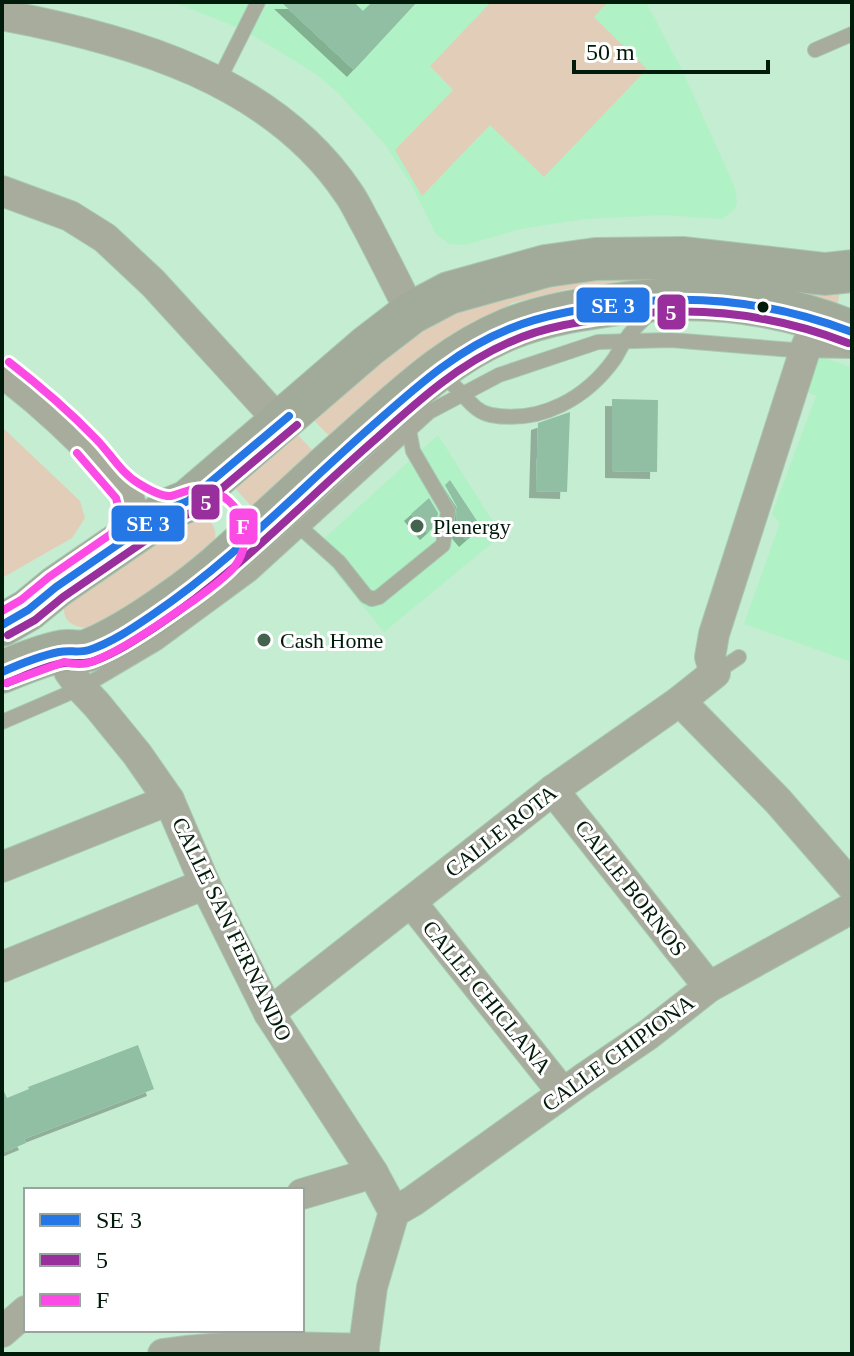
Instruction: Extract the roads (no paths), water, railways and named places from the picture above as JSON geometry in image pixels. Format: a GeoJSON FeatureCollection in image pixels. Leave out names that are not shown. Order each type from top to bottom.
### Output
{"type":"FeatureCollection","features":[{"type":"Feature","properties":{"kind":"main road"},"geometry":{"type":"LineString","coordinates":[[2,625],[180,505],[281,423],[368,346],[411,313],[449,293],[546,266],[596,259],[684,258],[825,274],[852,271]]}},
{"type":"Feature","properties":{"kind":"main road"},"geometry":{"type":"LineString","coordinates":[[47,594],[39,615],[45,637],[53,645],[63,650],[85,651],[115,637],[172,601],[225,560],[333,460],[446,385],[461,353],[509,329],[544,317],[583,309],[666,299],[715,300],[788,311],[836,323]]}},
{"type":"Feature","properties":{"kind":"main road"},"geometry":{"type":"LineString","coordinates":[[180,505],[199,500],[221,508],[228,517],[234,539],[225,560]]}},
{"type":"Feature","properties":{"kind":"main road"},"geometry":{"type":"LineString","coordinates":[[2,672],[63,650]]}},
{"type":"Feature","properties":{"kind":"street"},"geometry":{"type":"LineString","coordinates":[[2,15],[107,39],[200,72],[284,122],[308,143],[350,195],[411,313]]}},
{"type":"Feature","properties":{"kind":"street"},"geometry":{"type":"LineString","coordinates":[[2,191],[70,216],[105,238],[153,283],[281,423]]}},
{"type":"Feature","properties":{"kind":"street","name":"CALLE ROTA"},"geometry":{"type":"LineString","coordinates":[[269,1013],[553,790],[727,665],[710,657],[714,634],[836,323]]}},
{"type":"Feature","properties":{"kind":"street"},"geometry":{"type":"LineString","coordinates":[[2,372],[31,394],[91,450],[127,492],[151,503],[180,505]]}},
{"type":"Feature","properties":{"kind":"street"},"geometry":{"type":"LineString","coordinates":[[121,542],[131,510],[127,492]]}},
{"type":"Feature","properties":{"kind":"street","name":"CALLE SAN FERNANDO"},"geometry":{"type":"LineString","coordinates":[[63,650],[69,671],[81,688],[137,754],[169,800],[205,884],[269,1013],[373,1173],[394,1212]]}},
{"type":"Feature","properties":{"kind":"street"},"geometry":{"type":"LineString","coordinates":[[680,701],[778,801],[852,886]]}},
{"type":"Feature","properties":{"kind":"street","name":"CALLE BORNOS"},"geometry":{"type":"LineString","coordinates":[[553,790],[709,987]]}},
{"type":"Feature","properties":{"kind":"street"},"geometry":{"type":"LineString","coordinates":[[2,867],[169,800]]}},
{"type":"Feature","properties":{"kind":"street"},"geometry":{"type":"LineString","coordinates":[[2,967],[205,884]]}},
{"type":"Feature","properties":{"kind":"street","name":"CALLE CHICLANA"},"geometry":{"type":"LineString","coordinates":[[411,902],[563,1093]]}},
{"type":"Feature","properties":{"kind":"street","name":"CALLE CHIPIONA"},"geometry":{"type":"LineString","coordinates":[[394,1212],[649,1034],[709,987],[852,908]]}},
{"type":"Feature","properties":{"kind":"street"},"geometry":{"type":"LineString","coordinates":[[304,1193],[373,1173]]}},
{"type":"Feature","properties":{"kind":"street"},"geometry":{"type":"LineString","coordinates":[[163,1354],[250,1346],[364,1351],[372,1287],[394,1212]]}},
{"type":"Feature","properties":{"kind":"street"},"geometry":{"type":"LineString","coordinates":[[2,1332],[24,1313]]}},
{"type":"Feature","properties":{"kind":"lane"},"geometry":{"type":"LineString","coordinates":[[218,82],[258,2]]}},
{"type":"Feature","properties":{"kind":"lane"},"geometry":{"type":"LineString","coordinates":[[815,50],[852,34]]}},
{"type":"Feature","properties":{"kind":"lane"},"geometry":{"type":"LineString","coordinates":[[446,385],[489,415],[541,414],[573,400],[615,358],[624,341],[643,319],[666,299]]}},
{"type":"Feature","properties":{"kind":"lane"},"geometry":{"type":"LineString","coordinates":[[2,722],[81,688],[157,643],[205,609],[251,574],[429,412],[446,385],[499,375],[598,342],[671,340],[836,323],[852,351]]}},
{"type":"Feature","properties":{"kind":"lane"},"geometry":{"type":"LineString","coordinates":[[301,528],[339,562],[366,596],[372,599],[379,597],[443,545],[448,511],[413,451],[409,430]]}},
{"type":"Feature","properties":{"kind":"place","name":"Plenergy"},"geometry":{"type":"Point","coordinates":[417,526]}},
{"type":"Feature","properties":{"kind":"place","name":"Cash Home"},"geometry":{"type":"Point","coordinates":[264,640]}}]}
